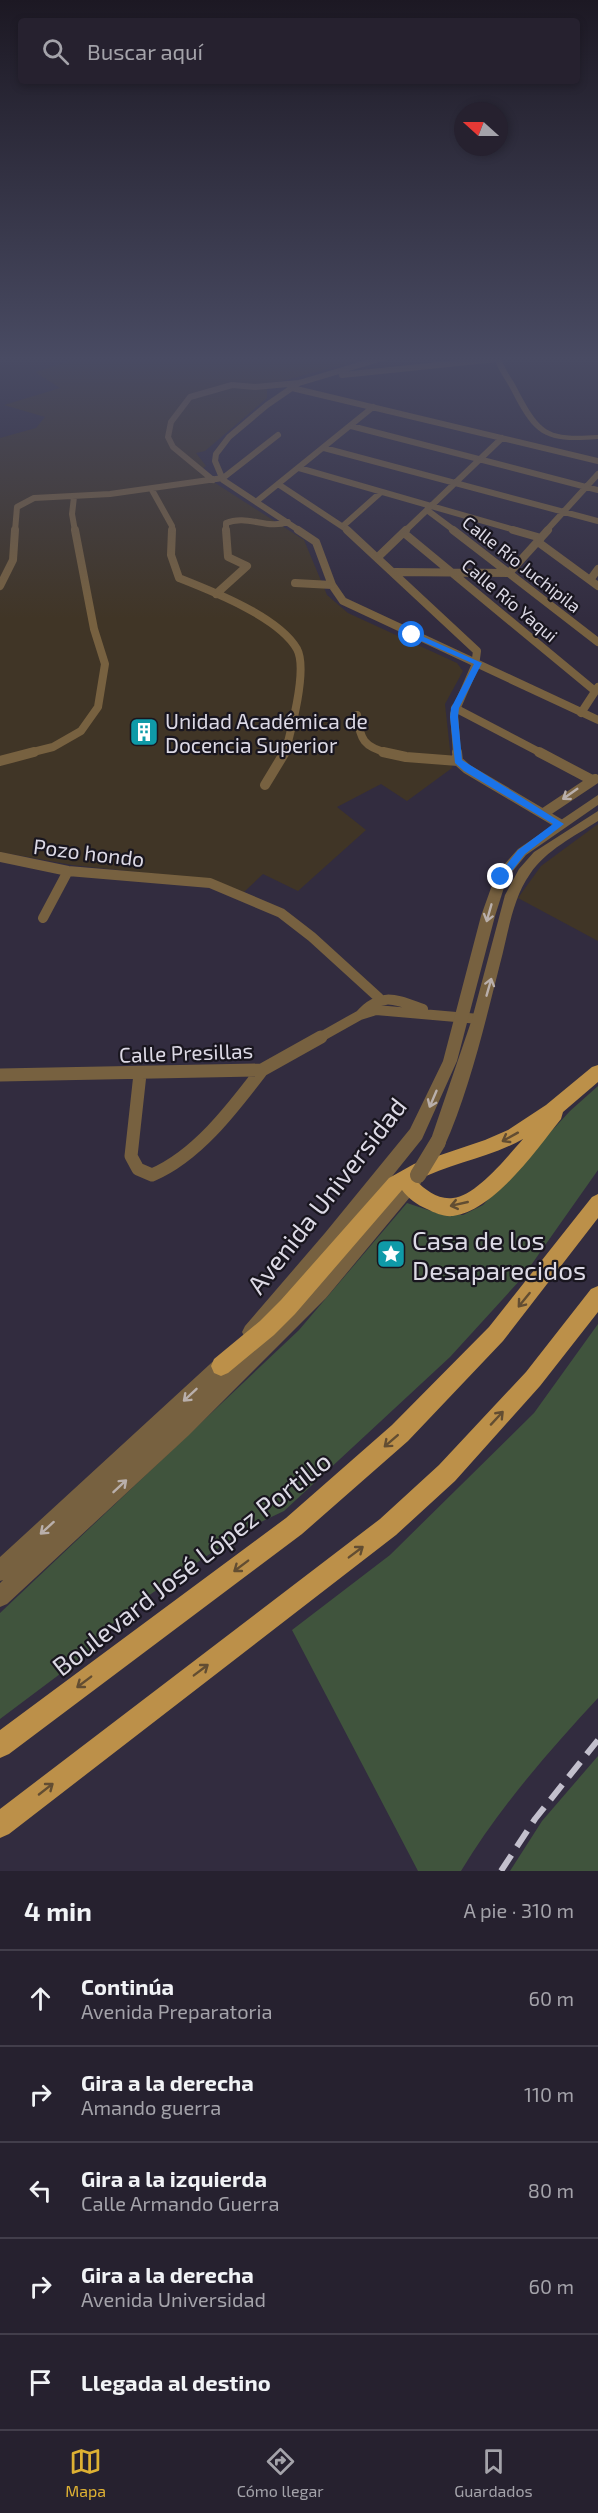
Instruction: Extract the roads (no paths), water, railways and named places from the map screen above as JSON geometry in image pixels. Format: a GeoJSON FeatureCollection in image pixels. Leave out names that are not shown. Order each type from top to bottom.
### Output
{"type":"FeatureCollection","features":[{"type":"Feature","properties":{"kind":"main road"},"geometry":{"type":"LineString","coordinates":[[221,1366],[267,1328],[288,1307],[380,1198],[395,1184],[407,1175],[433,1163],[500,1142],[529,1126],[598,1072]]}},
{"type":"Feature","properties":{"kind":"main road"},"geometry":{"type":"LineString","coordinates":[[408,1187],[419,1197],[438,1205],[453,1207],[467,1203],[505,1171],[575,1092]]}},
{"type":"Feature","properties":{"kind":"main road","name":"Boulevard José López Portillo"},"geometry":{"type":"LineString","coordinates":[[0,1744],[294,1526],[400,1433],[496,1334],[598,1203]]}},
{"type":"Feature","properties":{"kind":"main road"},"geometry":{"type":"LineString","coordinates":[[0,1825],[388,1527],[447,1473],[533,1379],[598,1296]]}},
{"type":"Feature","properties":{"kind":"street"},"geometry":{"type":"LineString","coordinates":[[172,444],[213,480]]}},
{"type":"Feature","properties":{"kind":"street"},"geometry":{"type":"LineString","coordinates":[[222,444],[216,452],[218,472],[223,478],[288,522],[318,546],[332,585],[339,597],[350,606],[598,720]]}},
{"type":"Feature","properties":{"kind":"street"},"geometry":{"type":"LineString","coordinates":[[0,586],[13,560],[16,511],[23,502],[34,498],[152,490],[223,478],[267,444]]}},
{"type":"Feature","properties":{"kind":"street"},"geometry":{"type":"LineString","coordinates":[[257,501],[329,444]]}},
{"type":"Feature","properties":{"kind":"street"},"geometry":{"type":"LineString","coordinates":[[423,444],[598,490]]}},
{"type":"Feature","properties":{"kind":"street"},"geometry":{"type":"LineString","coordinates":[[378,557],[495,444]]}},
{"type":"Feature","properties":{"kind":"street"},"geometry":{"type":"LineString","coordinates":[[528,444],[598,461]]}},
{"type":"Feature","properties":{"kind":"street"},"geometry":{"type":"LineString","coordinates":[[324,448],[598,521]]}},
{"type":"Feature","properties":{"kind":"street"},"geometry":{"type":"LineString","coordinates":[[298,468],[429,509],[540,540],[598,586]]}},
{"type":"Feature","properties":{"kind":"street"},"geometry":{"type":"LineString","coordinates":[[395,572],[509,573],[598,474]]}},
{"type":"Feature","properties":{"kind":"street"},"geometry":{"type":"LineString","coordinates":[[278,484],[343,526],[395,572],[477,651],[478,663],[455,708],[458,761]]}},
{"type":"Feature","properties":{"kind":"street"},"geometry":{"type":"LineString","coordinates":[[152,490],[172,526],[171,555],[176,574],[185,582],[248,608],[284,634],[298,650],[300,676],[297,709],[284,756],[265,785]]}},
{"type":"Feature","properties":{"kind":"street"},"geometry":{"type":"LineString","coordinates":[[343,526],[380,493]]}},
{"type":"Feature","properties":{"kind":"street"},"geometry":{"type":"LineString","coordinates":[[0,761],[53,747],[81,731],[98,707],[105,664],[94,629],[72,514],[74,497]]}},
{"type":"Feature","properties":{"kind":"street","name":"Calle Río Juchipila"},"geometry":{"type":"LineString","coordinates":[[429,509],[598,642]]}},
{"type":"Feature","properties":{"kind":"street"},"geometry":{"type":"LineString","coordinates":[[216,594],[247,566],[228,557],[226,523],[239,518],[272,526],[280,526],[288,522]]}},
{"type":"Feature","properties":{"kind":"street","name":"Calle Río Yaqui"},"geometry":{"type":"LineString","coordinates":[[404,533],[597,689]]}},
{"type":"Feature","properties":{"kind":"street"},"geometry":{"type":"LineString","coordinates":[[590,580],[598,569]]}},
{"type":"Feature","properties":{"kind":"street"},"geometry":{"type":"LineString","coordinates":[[295,583],[332,585]]}},
{"type":"Feature","properties":{"kind":"street"},"geometry":{"type":"LineString","coordinates":[[581,713],[597,689]]}},
{"type":"Feature","properties":{"kind":"street"},"geometry":{"type":"LineString","coordinates":[[455,708],[595,779],[544,813]]}},
{"type":"Feature","properties":{"kind":"street"},"geometry":{"type":"LineString","coordinates":[[357,715],[360,737],[367,744],[395,756],[458,761],[467,769],[560,824]]}},
{"type":"Feature","properties":{"kind":"street","name":"Avenida Universidad"},"geometry":{"type":"LineString","coordinates":[[0,1571],[221,1366],[331,1239],[416,1134],[450,1061],[488,916],[501,877],[522,852],[598,799]]}},
{"type":"Feature","properties":{"kind":"street"},"geometry":{"type":"LineString","coordinates":[[0,1597],[182,1428],[320,1292],[429,1160],[444,1129],[479,1019],[509,905],[525,872],[538,855],[598,815]]}},
{"type":"Feature","properties":{"kind":"street","name":"Pozo hondo"},"geometry":{"type":"LineString","coordinates":[[0,857],[68,871],[210,883],[281,913],[312,937],[379,998]]}},
{"type":"Feature","properties":{"kind":"street"},"geometry":{"type":"LineString","coordinates":[[43,918],[68,871]]}},
{"type":"Feature","properties":{"kind":"street"},"geometry":{"type":"LineString","coordinates":[[360,1015],[368,1004],[379,998],[405,1003],[435,1014]]}},
{"type":"Feature","properties":{"kind":"street"},"geometry":{"type":"LineString","coordinates":[[360,1015],[376,1010],[479,1019]]}},
{"type":"Feature","properties":{"kind":"street","name":"Calle Presillas"},"geometry":{"type":"LineString","coordinates":[[0,1075],[262,1070],[281,1062],[360,1015]]}},
{"type":"Feature","properties":{"kind":"street"},"geometry":{"type":"LineString","coordinates":[[140,1074],[131,1156],[138,1169],[152,1175],[170,1166],[204,1135],[244,1095],[262,1070]]}},
{"type":"Feature","properties":{"kind":"railway"},"geometry":{"type":"LineString","coordinates":[[501,1871],[535,1819],[598,1740]]}},
{"type":"Feature","properties":{"kind":"place","name":"Unidad Académica de Docencia Superior"},"geometry":{"type":"Point","coordinates":[144,732]}},
{"type":"Feature","properties":{"kind":"place","name":"Casa de los Desaparecidos"},"geometry":{"type":"Point","coordinates":[391,1254]}}]}
